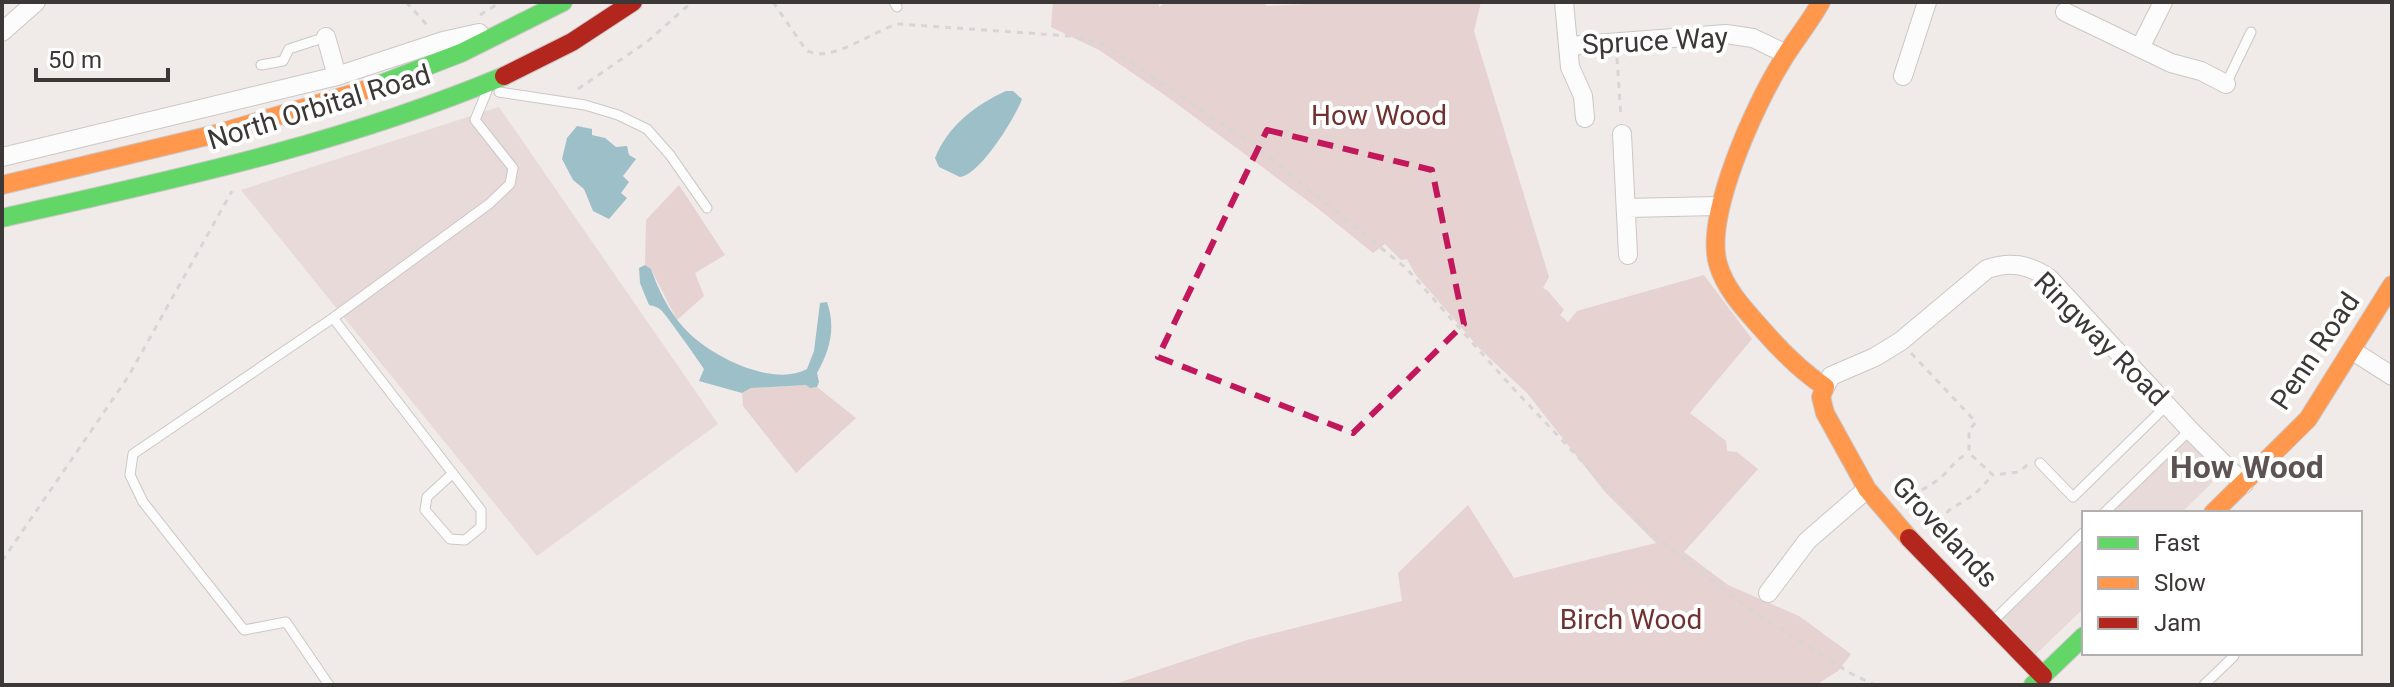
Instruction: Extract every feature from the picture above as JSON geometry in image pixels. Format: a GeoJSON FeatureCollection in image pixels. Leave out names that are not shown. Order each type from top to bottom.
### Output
{"type":"FeatureCollection","features":[{"type":"Feature","properties":{"kind":"main road","name":"North Orbital Road"},"geometry":{"type":"LineString","coordinates":[[2,185],[303,110],[400,78],[465,52],[563,2]]}},
{"type":"Feature","properties":{"kind":"main road","name":"North Orbital Road"},"geometry":{"type":"LineString","coordinates":[[2,218],[251,160],[368,127],[485,88],[572,42],[633,2]]}},
{"type":"Feature","properties":{"kind":"main road"},"geometry":{"type":"LineString","coordinates":[[1821,2],[1786,54],[1752,119],[1718,206],[1714,228],[1717,261],[1735,300],[1808,376],[1825,387]]}},
{"type":"Feature","properties":{"kind":"main road"},"geometry":{"type":"LineString","coordinates":[[400,78],[441,81],[463,76],[485,88]]}},
{"type":"Feature","properties":{"kind":"main road","name":"Penn Road"},"geometry":{"type":"LineString","coordinates":[[2215,511],[2308,419],[2392,285]]}},
{"type":"Feature","properties":{"kind":"main road","name":"Grovelands"},"geometry":{"type":"LineString","coordinates":[[1825,387],[1821,397],[1825,413],[1867,489],[1887,515],[1991,622],[2038,680]]}},
{"type":"Feature","properties":{"kind":"main road"},"geometry":{"type":"LineString","coordinates":[[2038,680],[2082,638]]}},
{"type":"Feature","properties":{"kind":"street"},"geometry":{"type":"LineString","coordinates":[[2,32],[36,2]]}},
{"type":"Feature","properties":{"kind":"street","name":"Spruce Way"},"geometry":{"type":"LineString","coordinates":[[1564,2],[1570,67],[1583,96],[1585,118]]}},
{"type":"Feature","properties":{"kind":"street"},"geometry":{"type":"LineString","coordinates":[[1903,76],[1927,2]]}},
{"type":"Feature","properties":{"kind":"street"},"geometry":{"type":"LineString","coordinates":[[2140,48],[2163,2]]}},
{"type":"Feature","properties":{"kind":"street"},"geometry":{"type":"LineString","coordinates":[[2065,12],[2171,63],[2201,71],[2226,84]]}},
{"type":"Feature","properties":{"kind":"street"},"geometry":{"type":"LineString","coordinates":[[2,157],[337,76],[443,41],[522,23]]}},
{"type":"Feature","properties":{"kind":"street","name":"Spruce Way"},"geometry":{"type":"LineString","coordinates":[[1568,46],[1726,34],[1753,38],[1786,54]]}},
{"type":"Feature","properties":{"kind":"street"},"geometry":{"type":"LineString","coordinates":[[326,37],[337,76]]}},
{"type":"Feature","properties":{"kind":"street"},"geometry":{"type":"LineString","coordinates":[[1622,134],[1628,255]]}},
{"type":"Feature","properties":{"kind":"street"},"geometry":{"type":"LineString","coordinates":[[1626,208],[1718,206]]}},
{"type":"Feature","properties":{"kind":"street","name":"Ringway Road"},"geometry":{"type":"LineString","coordinates":[[1825,387],[1831,376],[1875,357],[1901,341],[1987,269],[2000,265],[2023,265],[2049,278],[2244,484]]}},
{"type":"Feature","properties":{"kind":"street"},"geometry":{"type":"LineString","coordinates":[[2353,351],[2392,376]]}},
{"type":"Feature","properties":{"kind":"street"},"geometry":{"type":"LineString","coordinates":[[1768,593],[1807,541],[1867,489]]}},
{"type":"Feature","properties":{"kind":"lane"},"geometry":{"type":"LineString","coordinates":[[2226,84],[2251,32]]}},
{"type":"Feature","properties":{"kind":"lane"},"geometry":{"type":"LineString","coordinates":[[261,65],[283,61],[289,49],[326,37]]}},
{"type":"Feature","properties":{"kind":"lane"},"geometry":{"type":"LineString","coordinates":[[329,685],[286,622],[244,630],[143,502],[130,475],[133,454],[333,318],[489,204],[510,184],[513,168],[475,120],[485,88],[585,105],[618,115],[647,129],[670,155],[707,208]]}},
{"type":"Feature","properties":{"kind":"lane"},"geometry":{"type":"LineString","coordinates":[[333,318],[474,500],[483,519],[481,527],[465,540],[450,539],[425,510],[427,497],[452,474]]}},
{"type":"Feature","properties":{"kind":"lane"},"geometry":{"type":"LineString","coordinates":[[2040,463],[2073,497],[2167,405]]}},
{"type":"Feature","properties":{"kind":"lane"},"geometry":{"type":"LineString","coordinates":[[2106,511],[2190,430]]}},
{"type":"Feature","properties":{"kind":"lane"},"geometry":{"type":"LineString","coordinates":[[1991,622],[2082,534]]}},
{"type":"Feature","properties":{"kind":"lane"},"geometry":{"type":"LineString","coordinates":[[2204,685],[2234,656]]}},
{"type":"Feature","properties":{"kind":"path"},"geometry":{"type":"LineString","coordinates":[[406,2],[443,41]]}},
{"type":"Feature","properties":{"kind":"path"},"geometry":{"type":"LineString","coordinates":[[558,102],[648,41],[692,2]]}},
{"type":"Feature","properties":{"kind":"path"},"geometry":{"type":"LineString","coordinates":[[773,2],[806,50],[812,54],[833,53],[899,24],[1070,36],[1088,39],[1115,52],[1254,145],[1406,268],[1511,386],[1647,530],[1749,609],[1850,673],[1875,685]]}},
{"type":"Feature","properties":{"kind":"path"},"geometry":{"type":"LineString","coordinates":[[1616,42],[1622,134]]}},
{"type":"Feature","properties":{"kind":"path"},"geometry":{"type":"LineString","coordinates":[[2,561],[128,377],[235,186]]}},
{"type":"Feature","properties":{"kind":"path"},"geometry":{"type":"LineString","coordinates":[[1901,341],[1976,422],[1969,430],[1969,453],[1993,475]]}},
{"type":"Feature","properties":{"kind":"path"},"geometry":{"type":"LineString","coordinates":[[1887,515],[1916,491],[1941,478],[1954,461],[1969,453]]}},
{"type":"Feature","properties":{"kind":"path"},"geometry":{"type":"LineString","coordinates":[[1928,557],[1948,511],[1975,494],[1993,475],[2019,472],[2029,463],[2040,463]]}},
{"type":"Feature","properties":{"kind":"highlighted area"},"geometry":{"type":"Polygon","coordinates":[[[1267,130],[1432,170],[1464,324],[1353,433],[1158,357],[1267,130]]]}},
{"type":"Feature","properties":{"kind":"shaded area"},"geometry":{"type":"Polygon","coordinates":[[[499,107],[718,424],[537,556],[241,190],[499,107]]]}},
{"type":"Feature","properties":{"kind":"shaded area"},"geometry":{"type":"Polygon","coordinates":[[[2183,436],[2221,474],[2183,511],[2105,511],[2183,436]]]}},
{"type":"Feature","properties":{"kind":"shaded area"},"geometry":{"type":"Polygon","coordinates":[[[2082,533],[2082,610],[2035,655],[1998,613],[2082,533]]]}},
{"type":"Feature","properties":{"kind":"green space","name":"How Wood"},"geometry":{"type":"Polygon","coordinates":[[[1053,2],[1159,2],[1159,7],[1166,2],[1262,2],[1267,6],[1481,2],[1474,31],[1549,277],[1543,288],[1564,310],[1560,315],[1568,322],[1577,311],[1704,275],[1752,339],[1690,413],[1726,441],[1727,451],[1737,452],[1758,469],[1684,552],[1728,585],[1799,616],[1851,654],[1838,671],[1816,685],[1112,685],[1247,640],[1402,601],[1398,573],[1468,505],[1514,578],[1656,543],[1605,492],[1527,393],[1479,348],[1415,274],[1407,259],[1401,260],[1385,244],[1373,253],[1169,98],[1099,50],[1051,27],[1053,2]]]}},
{"type":"Feature","properties":{"kind":"green space"},"geometry":{"type":"Polygon","coordinates":[[[679,185],[725,255],[695,273],[704,296],[677,320],[651,269],[645,265],[646,220],[679,185]]]}},
{"type":"Feature","properties":{"kind":"green space"},"geometry":{"type":"Polygon","coordinates":[[[817,387],[856,418],[796,473],[743,406],[742,393],[751,388],[817,387]]]}},
{"type":"Feature","properties":{"kind":"water"},"geometry":{"type":"Polygon","coordinates":[[[1006,91],[1013,91],[1022,99],[1005,132],[987,156],[968,174],[960,177],[939,167],[935,158],[955,126],[973,110],[1006,91]]]}},
{"type":"Feature","properties":{"kind":"water"},"geometry":{"type":"Polygon","coordinates":[[[577,126],[592,129],[592,135],[605,138],[616,147],[627,146],[629,155],[636,159],[623,176],[629,182],[621,193],[627,198],[609,219],[593,211],[584,189],[573,180],[562,159],[567,138],[577,126]]]}},
{"type":"Feature","properties":{"kind":"water"},"geometry":{"type":"Polygon","coordinates":[[[645,265],[651,269],[661,292],[684,328],[724,358],[759,371],[793,374],[807,369],[814,351],[820,303],[827,302],[831,321],[830,339],[817,373],[817,387],[751,388],[742,393],[699,381],[704,369],[702,365],[664,313],[649,305],[640,283],[639,268],[645,265]]]}},
{"type":"Feature","properties":{"kind":"traffic: fast"},"geometry":{"type":"LineString","coordinates":[[368,89],[461,53],[563,2]]}},
{"type":"Feature","properties":{"kind":"traffic: fast"},"geometry":{"type":"LineString","coordinates":[[2,218],[193,174],[318,141],[380,122],[504,76]]}},
{"type":"Feature","properties":{"kind":"traffic: fast"},"geometry":{"type":"LineString","coordinates":[[2033,685],[2082,638]]}},
{"type":"Feature","properties":{"kind":"traffic: slow"},"geometry":{"type":"LineString","coordinates":[[1821,2],[1770,82],[1734,161],[1718,218],[1718,264],[1731,291],[1749,314],[1776,345],[1825,387],[1821,397],[1825,413],[1867,489],[1909,538]]}},
{"type":"Feature","properties":{"kind":"traffic: slow"},"geometry":{"type":"LineString","coordinates":[[2,185],[216,134],[368,89]]}},
{"type":"Feature","properties":{"kind":"traffic: slow"},"geometry":{"type":"LineString","coordinates":[[2215,511],[2308,419],[2392,285]]}},
{"type":"Feature","properties":{"kind":"traffic: jam"},"geometry":{"type":"LineString","coordinates":[[504,76],[572,42],[633,2]]}},
{"type":"Feature","properties":{"kind":"traffic: jam"},"geometry":{"type":"LineString","coordinates":[[1909,538],[2043,676]]}},
{"type":"Feature","properties":{"kind":"district","name":"How Wood"},"geometry":{"type":"Point","coordinates":[2247,467]}},
{"type":"Feature","properties":{"kind":"park label","name":"Birch Wood"},"geometry":{"type":"Point","coordinates":[1631,619]}}]}
